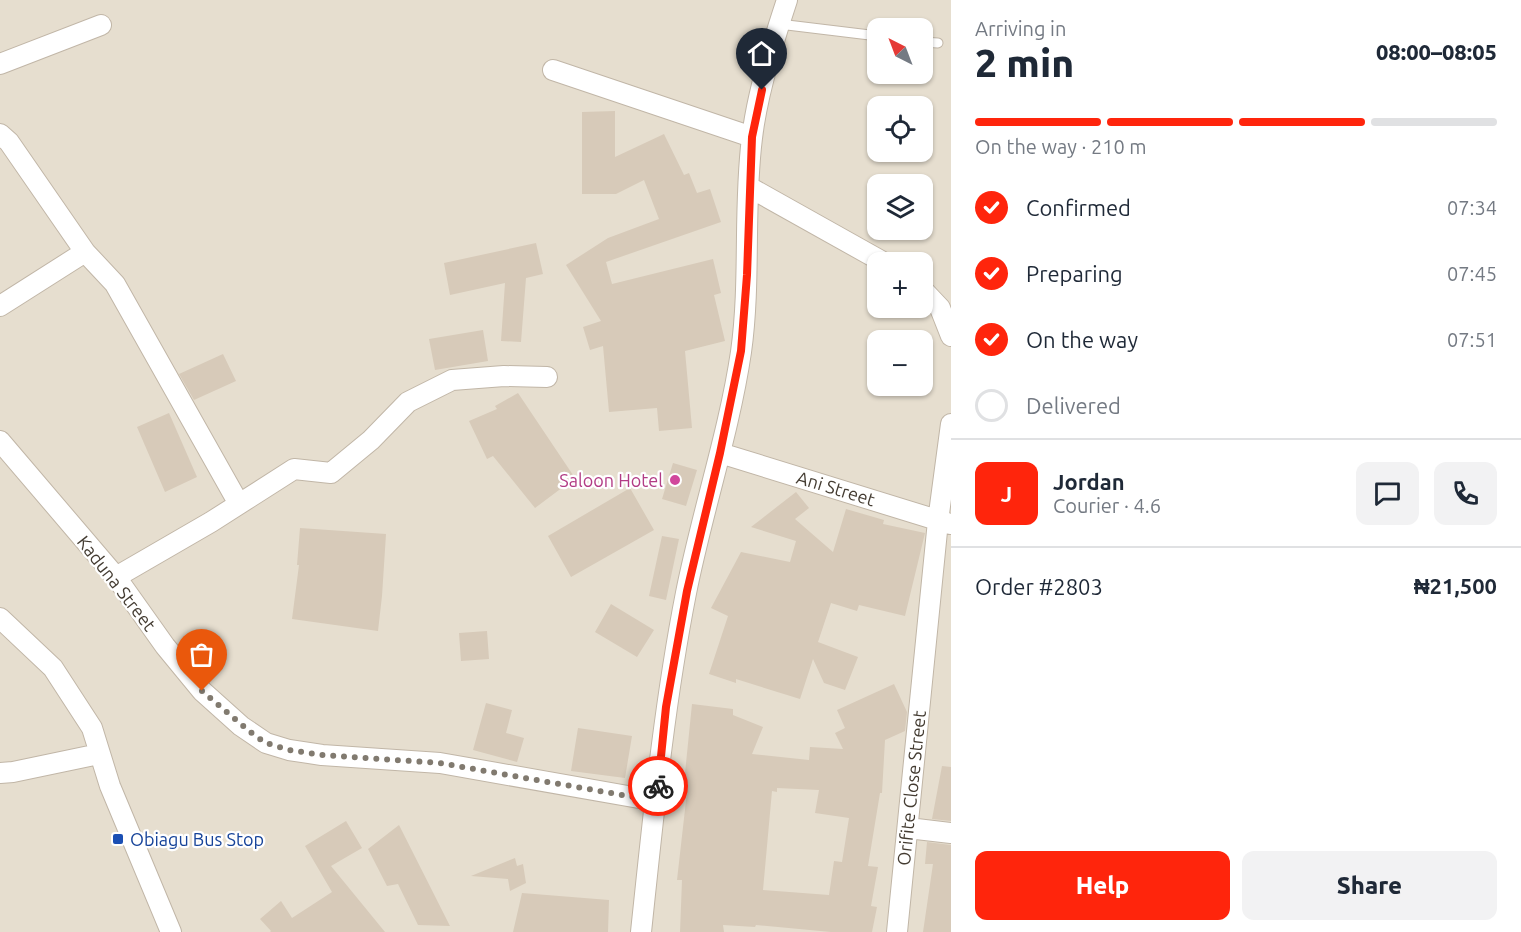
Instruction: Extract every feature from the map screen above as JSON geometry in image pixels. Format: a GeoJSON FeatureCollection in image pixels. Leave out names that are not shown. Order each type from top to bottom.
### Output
{"type":"FeatureCollection","features":[{"type":"Feature","properties":{"kind":"street"},"geometry":{"type":"LineString","coordinates":[[641,932],[666,707],[687,591],[720,453],[741,351],[747,275],[752,137],[779,24],[788,0]]}},
{"type":"Feature","properties":{"kind":"street"},"geometry":{"type":"LineString","coordinates":[[0,64],[100,25]]}},
{"type":"Feature","properties":{"kind":"street"},"geometry":{"type":"LineString","coordinates":[[553,70],[752,137]]}},
{"type":"Feature","properties":{"kind":"street"},"geometry":{"type":"LineString","coordinates":[[0,134],[9,142],[85,252],[115,284],[239,504]]}},
{"type":"Feature","properties":{"kind":"street"},"geometry":{"type":"LineString","coordinates":[[749,187],[867,253]]}},
{"type":"Feature","properties":{"kind":"street"},"geometry":{"type":"LineString","coordinates":[[0,306],[85,252]]}},
{"type":"Feature","properties":{"kind":"street"},"geometry":{"type":"LineString","coordinates":[[933,301],[940,308],[951,336]]}},
{"type":"Feature","properties":{"kind":"street"},"geometry":{"type":"LineString","coordinates":[[116,577],[294,469],[331,473],[371,440],[408,402],[452,380],[504,376],[547,376]]}},
{"type":"Feature","properties":{"kind":"street","name":"Orifite Close Street"},"geometry":{"type":"LineString","coordinates":[[897,932],[925,645],[944,523],[951,424]]}},
{"type":"Feature","properties":{"kind":"street","name":"Kaduna Street"},"geometry":{"type":"LineString","coordinates":[[0,441],[116,577],[165,646],[202,691],[242,726],[266,743],[289,750],[322,755],[440,763],[656,801]]}},
{"type":"Feature","properties":{"kind":"street","name":"Ani Street"},"geometry":{"type":"LineString","coordinates":[[720,453],[944,523]]}},
{"type":"Feature","properties":{"kind":"street"},"geometry":{"type":"LineString","coordinates":[[0,618],[53,668],[92,728],[99,754],[171,932]]}},
{"type":"Feature","properties":{"kind":"street"},"geometry":{"type":"LineString","coordinates":[[0,773],[99,754]]}},
{"type":"Feature","properties":{"kind":"street"},"geometry":{"type":"LineString","coordinates":[[908,828],[951,832]]}},
{"type":"Feature","properties":{"kind":"lane"},"geometry":{"type":"LineString","coordinates":[[779,24],[867,35]]}},
{"type":"Feature","properties":{"kind":"lane"},"geometry":{"type":"LineString","coordinates":[[933,43],[938,44]]}},
{"type":"Feature","properties":{"kind":"shaded area"},"geometry":{"type":"Polygon","coordinates":[[[0,0],[951,0],[951,932],[0,932],[0,0]]]}},
{"type":"Feature","properties":{"kind":"building"},"geometry":{"type":"Polygon","coordinates":[[[615,111],[615,157],[664,134],[684,175],[689,173],[697,193],[710,189],[721,222],[606,262],[612,284],[713,259],[721,293],[714,295],[725,341],[685,351],[692,428],[659,431],[657,408],[609,412],[603,346],[590,350],[583,327],[601,321],[566,265],[608,238],[659,219],[644,180],[616,194],[582,194],[582,112],[615,111]]]}},
{"type":"Feature","properties":{"kind":"building"},"geometry":{"type":"Polygon","coordinates":[[[536,243],[543,274],[526,278],[521,342],[501,341],[505,283],[450,295],[444,263],[536,243]]]}},
{"type":"Feature","properties":{"kind":"building"},"geometry":{"type":"Polygon","coordinates":[[[483,330],[488,361],[435,370],[429,339],[483,330]]]}},
{"type":"Feature","properties":{"kind":"building"},"geometry":{"type":"Polygon","coordinates":[[[223,354],[236,381],[194,400],[179,374],[223,354]]]}},
{"type":"Feature","properties":{"kind":"building"},"geometry":{"type":"Polygon","coordinates":[[[518,393],[575,478],[535,508],[493,456],[487,459],[469,421],[497,409],[495,406],[518,393]]]}},
{"type":"Feature","properties":{"kind":"building"},"geometry":{"type":"Polygon","coordinates":[[[169,413],[197,477],[165,492],[137,427],[169,413]]]}},
{"type":"Feature","properties":{"kind":"building"},"geometry":{"type":"Polygon","coordinates":[[[673,463],[697,470],[686,506],[662,499],[673,463]]]}},
{"type":"Feature","properties":{"kind":"building"},"geometry":{"type":"Polygon","coordinates":[[[630,488],[654,530],[571,577],[548,536],[630,488]]]}},
{"type":"Feature","properties":{"kind":"building"},"geometry":{"type":"Polygon","coordinates":[[[796,492],[809,508],[795,519],[833,552],[846,509],[884,520],[883,524],[925,533],[905,616],[859,605],[857,611],[831,603],[818,642],[858,657],[845,690],[824,683],[813,659],[800,699],[736,679],[736,683],[709,674],[728,616],[711,608],[741,552],[790,562],[796,541],[751,527],[796,492]]]}},
{"type":"Feature","properties":{"kind":"building"},"geometry":{"type":"Polygon","coordinates":[[[300,528],[386,534],[378,631],[292,619],[299,565],[297,565],[300,528]]]}},
{"type":"Feature","properties":{"kind":"building"},"geometry":{"type":"Polygon","coordinates":[[[662,536],[679,539],[666,600],[649,596],[662,536]]]}},
{"type":"Feature","properties":{"kind":"building"},"geometry":{"type":"Polygon","coordinates":[[[611,604],[654,630],[637,657],[595,632],[611,604]]]}},
{"type":"Feature","properties":{"kind":"building"},"geometry":{"type":"Polygon","coordinates":[[[487,631],[489,659],[461,661],[459,633],[487,631]]]}},
{"type":"Feature","properties":{"kind":"building"},"geometry":{"type":"Polygon","coordinates":[[[894,684],[907,712],[905,731],[885,740],[882,793],[880,793],[868,866],[878,867],[871,906],[877,907],[872,932],[831,932],[756,925],[755,927],[723,925],[724,932],[680,932],[682,880],[677,880],[688,783],[684,783],[692,704],[733,709],[733,715],[763,727],[752,754],[809,760],[810,747],[843,749],[835,733],[845,728],[837,710],[894,684]],[[777,788],[777,792],[772,791],[763,890],[829,895],[834,861],[842,862],[849,818],[815,813],[819,790],[777,788]]]}},
{"type":"Feature","properties":{"kind":"building"},"geometry":{"type":"Polygon","coordinates":[[[486,703],[512,710],[506,733],[524,738],[517,762],[473,750],[486,703]]]}},
{"type":"Feature","properties":{"kind":"building"},"geometry":{"type":"Polygon","coordinates":[[[578,728],[632,736],[625,778],[571,771],[578,728]]]}},
{"type":"Feature","properties":{"kind":"building"},"geometry":{"type":"Polygon","coordinates":[[[942,766],[951,767],[951,821],[932,819],[942,766]]]}},
{"type":"Feature","properties":{"kind":"building"},"geometry":{"type":"Polygon","coordinates":[[[346,821],[362,848],[331,866],[385,932],[270,932],[260,919],[281,901],[292,918],[332,892],[305,846],[346,821]]]}},
{"type":"Feature","properties":{"kind":"building"},"geometry":{"type":"Polygon","coordinates":[[[399,825],[450,926],[418,925],[398,884],[387,886],[368,849],[399,825]]]}},
{"type":"Feature","properties":{"kind":"building"},"geometry":{"type":"Polygon","coordinates":[[[927,842],[951,845],[951,932],[923,932],[933,864],[925,864],[927,842]]]}},
{"type":"Feature","properties":{"kind":"building"},"geometry":{"type":"Polygon","coordinates":[[[515,858],[517,866],[523,864],[526,883],[510,891],[508,879],[471,876],[515,858]]]}},
{"type":"Feature","properties":{"kind":"building"},"geometry":{"type":"Polygon","coordinates":[[[522,893],[609,900],[608,932],[513,932],[522,893]]]}},
{"type":"Feature","properties":{"kind":"way so far"},"geometry":{"type":"LineString","coordinates":[[202,691],[254,735],[266,743],[289,750],[322,755],[440,763],[656,801],[658,786]]}},
{"type":"Feature","properties":{"kind":"place","name":"Saloon Hotel"},"geometry":{"type":"Point","coordinates":[675,480]}},
{"type":"Feature","properties":{"kind":"place","name":"Obiagu Bus Stop"},"geometry":{"type":"Point","coordinates":[118,839]}},
{"type":"Feature","properties":{"kind":"route"},"geometry":{"type":"LineString","coordinates":[[658,786],[666,707],[687,591],[729,415],[741,351],[747,275],[752,137],[762,90]]}}]}
